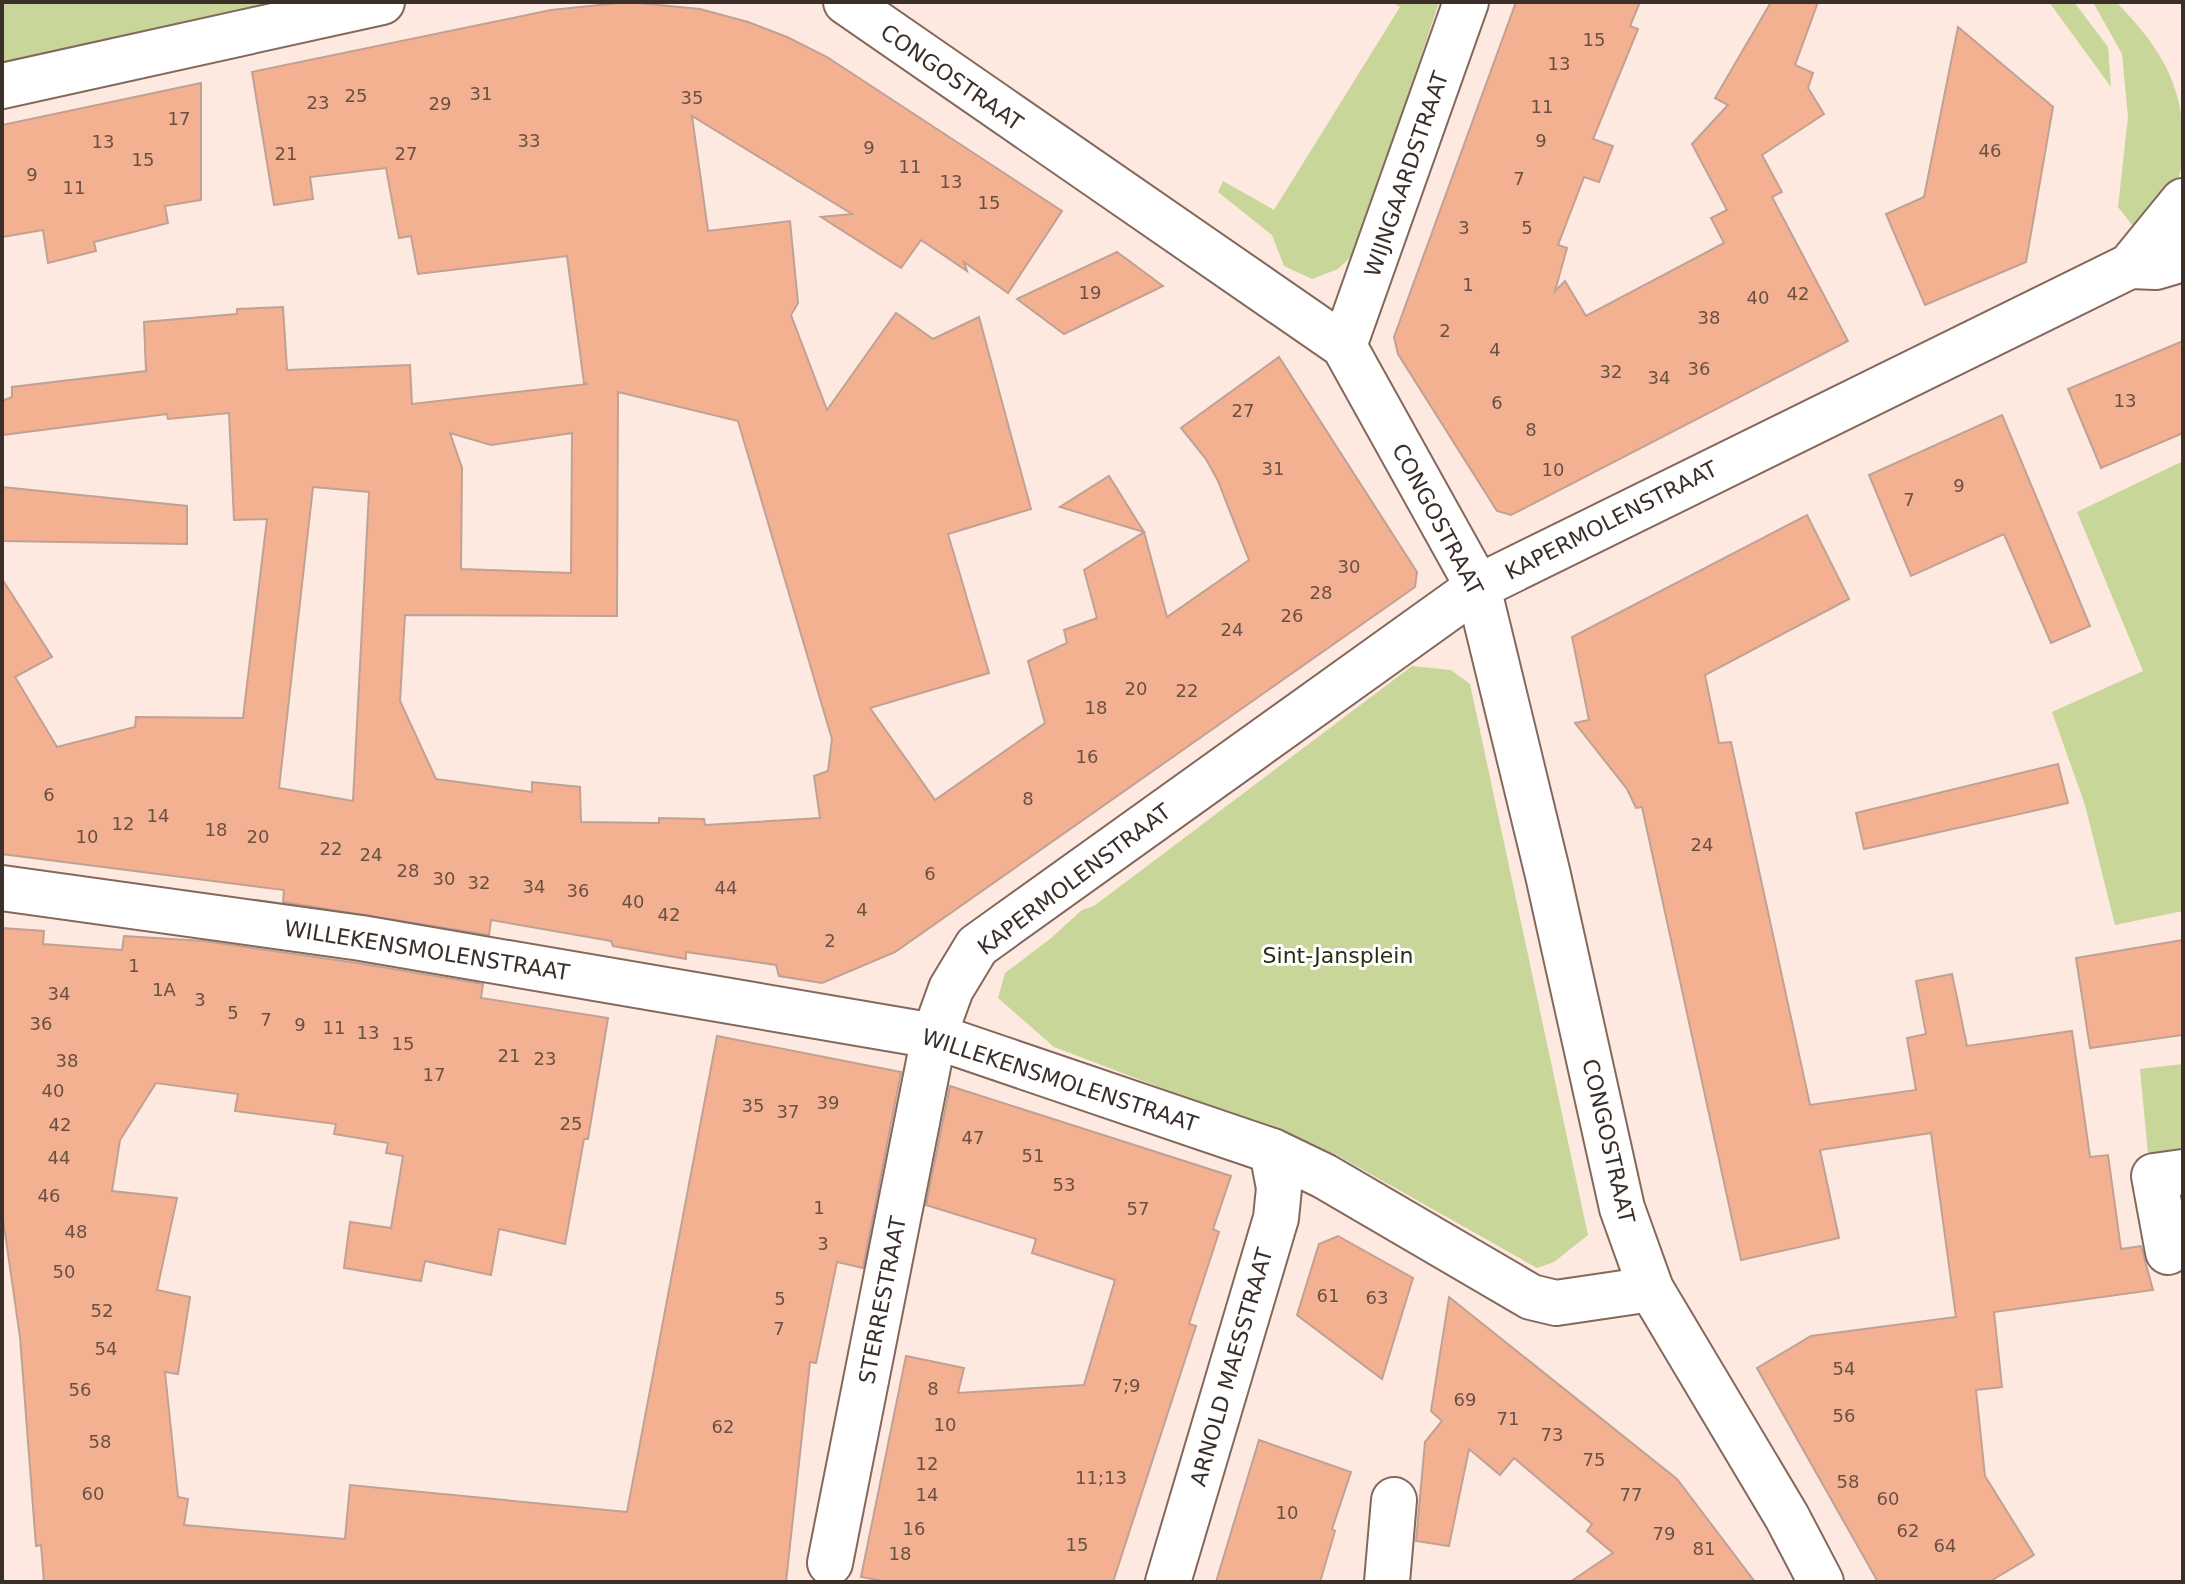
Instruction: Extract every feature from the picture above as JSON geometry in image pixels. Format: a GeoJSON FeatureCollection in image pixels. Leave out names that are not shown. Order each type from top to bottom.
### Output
{"type":"FeatureCollection","features":[{"type":"Feature","properties":{"kind":"street"},"geometry":{"type":"LineString","coordinates":[[2,86],[382,2]]}},
{"type":"Feature","properties":{"kind":"street","name":"CONGOSTRAAT"},"geometry":{"type":"LineString","coordinates":[[846,2],[1344,346],[1478,587],[1548,875],[1622,1208],[1651,1289]]}},
{"type":"Feature","properties":{"kind":"street","name":"WIJNGAARDSTRAAT"},"geometry":{"type":"LineString","coordinates":[[1344,346],[1466,2]]}},
{"type":"Feature","properties":{"kind":"street","name":"KAPERMOLENSTRAAT"},"geometry":{"type":"LineString","coordinates":[[934,1036],[951,989],[977,946],[1478,587],[2130,266],[2183,201]]}},
{"type":"Feature","properties":{"kind":"street","name":"KAPERMOLENSTRAAT"},"geometry":{"type":"LineString","coordinates":[[2130,266],[2156,267],[2183,259]]}},
{"type":"Feature","properties":{"kind":"street","name":"WILLEKENSMOLENSTRAAT"},"geometry":{"type":"LineString","coordinates":[[2,888],[361,938],[934,1036],[1272,1151],[1324,1176],[1531,1297],[1556,1303],[1651,1289]]}},
{"type":"Feature","properties":{"kind":"street","name":"STERRESTRAAT"},"geometry":{"type":"LineString","coordinates":[[830,1563],[934,1036]]}},
{"type":"Feature","properties":{"kind":"street","name":"ARNOLD MAESSTRAAT"},"geometry":{"type":"LineString","coordinates":[[1168,1582],[1276,1218],[1279,1188],[1272,1151]]}},
{"type":"Feature","properties":{"kind":"street"},"geometry":{"type":"LineString","coordinates":[[2168,1252],[2154,1176],[2183,1172]]}},
{"type":"Feature","properties":{"kind":"street"},"geometry":{"type":"LineString","coordinates":[[1651,1289],[1787,1517],[1821,1582]]}},
{"type":"Feature","properties":{"kind":"street"},"geometry":{"type":"LineString","coordinates":[[1387,1582],[1394,1500]]}},
{"type":"Feature","properties":{"kind":"green space"},"geometry":{"type":"Polygon","coordinates":[[[2,2],[306,2],[2,74],[2,2]]]}},
{"type":"Feature","properties":{"kind":"green space"},"geometry":{"type":"Polygon","coordinates":[[[1392,2],[1439,2],[1357,251],[1338,269],[1312,279],[1284,266],[1272,235],[1218,192],[1223,181],[1274,210],[1400,7],[1392,2]]]}},
{"type":"Feature","properties":{"kind":"green space"},"geometry":{"type":"Polygon","coordinates":[[[2049,2],[2074,2],[2108,47],[2111,87],[2049,2]]]}},
{"type":"Feature","properties":{"kind":"green space"},"geometry":{"type":"Polygon","coordinates":[[[2093,2],[2116,2],[2144,33],[2173,82],[2182,120],[2182,162],[2174,189],[2168,200],[2137,231],[2118,207],[2128,117],[2122,54],[2093,2]]]}},
{"type":"Feature","properties":{"kind":"green space"},"geometry":{"type":"Polygon","coordinates":[[[2183,461],[2183,911],[2115,925],[2085,805],[2052,712],[2143,671],[2077,512],[2183,461]]]}},
{"type":"Feature","properties":{"kind":"green space","name":"Sint-Jansplein"},"geometry":{"type":"Polygon","coordinates":[[[1412,666],[1451,670],[1470,684],[1588,1235],[1554,1262],[1537,1268],[1335,1154],[1054,1047],[998,998],[1005,973],[1082,910],[1094,906],[1412,666]]]}},
{"type":"Feature","properties":{"kind":"green space"},"geometry":{"type":"Polygon","coordinates":[[[2183,1064],[2183,1150],[2148,1154],[2140,1069],[2183,1064]]]}},
{"type":"Feature","properties":{"kind":"building"},"geometry":{"type":"Polygon","coordinates":[[[628,2],[700,9],[787,37],[827,57],[1062,211],[1008,293],[964,262],[967,271],[921,240],[901,268],[821,217],[852,214],[692,116],[708,231],[790,221],[798,303],[791,315],[827,410],[896,313],[933,339],[979,317],[1031,509],[948,534],[989,673],[870,708],[935,800],[1045,723],[1028,661],[1067,643],[1064,630],[1097,618],[1084,570],[1144,532],[1167,617],[1249,560],[1218,481],[1206,459],[1181,428],[1279,357],[1417,572],[1415,587],[895,952],[822,983],[779,976],[776,965],[686,952],[686,959],[613,946],[611,941],[491,920],[489,935],[283,902],[284,890],[2,854],[2,579],[52,657],[15,677],[57,747],[135,727],[136,717],[243,718],[267,519],[234,520],[229,413],[168,419],[167,414],[2,435],[2,401],[12,397],[12,387],[146,371],[144,322],[237,314],[237,309],[283,307],[287,370],[410,365],[412,404],[588,384],[584,383],[567,256],[418,274],[411,236],[399,238],[386,168],[310,177],[313,199],[274,205],[252,72],[551,10],[628,2]],[[618,392],[617,616],[405,615],[400,701],[436,779],[532,792],[532,782],[580,787],[581,822],[659,823],[659,818],[704,819],[705,825],[820,818],[814,776],[828,771],[832,739],[738,421],[618,392]],[[450,433],[462,468],[461,569],[571,573],[572,433],[491,445],[450,433]],[[313,487],[279,788],[353,801],[369,492],[313,487]]]}},
{"type":"Feature","properties":{"kind":"building"},"geometry":{"type":"Polygon","coordinates":[[[1516,2],[1640,2],[1630,26],[1638,29],[1593,139],[1613,146],[1599,182],[1584,177],[1558,245],[1567,248],[1555,291],[1565,281],[1586,316],[1724,243],[1711,218],[1727,210],[1692,144],[1728,105],[1715,98],[1771,2],[1818,2],[1795,65],[1813,73],[1808,88],[1824,114],[1762,155],[1782,192],[1772,197],[1848,341],[1511,515],[1497,511],[1398,354],[1394,337],[1516,2]]]}},
{"type":"Feature","properties":{"kind":"building"},"geometry":{"type":"Polygon","coordinates":[[[1958,27],[2053,107],[2026,262],[1925,305],[1886,214],[1924,197],[1958,27]]]}},
{"type":"Feature","properties":{"kind":"building"},"geometry":{"type":"Polygon","coordinates":[[[201,83],[201,200],[165,206],[168,223],[94,242],[96,251],[48,263],[43,230],[2,237],[2,125],[201,83]]]}},
{"type":"Feature","properties":{"kind":"building"},"geometry":{"type":"Polygon","coordinates":[[[1117,252],[1163,286],[1064,334],[1017,299],[1117,252]]]}},
{"type":"Feature","properties":{"kind":"building"},"geometry":{"type":"Polygon","coordinates":[[[2183,341],[2183,433],[2101,468],[2068,389],[2183,341]]]}},
{"type":"Feature","properties":{"kind":"building"},"geometry":{"type":"Polygon","coordinates":[[[2002,415],[2090,626],[2051,643],[2004,534],[1911,576],[1869,475],[2002,415]]]}},
{"type":"Feature","properties":{"kind":"building"},"geometry":{"type":"Polygon","coordinates":[[[1109,476],[1144,532],[1060,507],[1109,476]]]}},
{"type":"Feature","properties":{"kind":"building"},"geometry":{"type":"Polygon","coordinates":[[[2,487],[187,506],[187,544],[2,541],[2,487]]]}},
{"type":"Feature","properties":{"kind":"building"},"geometry":{"type":"Polygon","coordinates":[[[1807,515],[1849,599],[1705,675],[1719,743],[1731,742],[1810,1105],[1916,1090],[1907,1038],[1926,1034],[1916,981],[1952,974],[1967,1046],[2072,1031],[2090,1157],[2108,1155],[2121,1249],[2141,1246],[2153,1290],[1994,1312],[2002,1387],[1976,1390],[1985,1476],[2034,1555],[1989,1582],[1878,1582],[1757,1368],[1811,1336],[1956,1317],[1931,1133],[1820,1150],[1839,1238],[1741,1260],[1642,807],[1636,808],[1627,789],[1575,723],[1589,720],[1572,637],[1807,515]]]}},
{"type":"Feature","properties":{"kind":"building"},"geometry":{"type":"Polygon","coordinates":[[[2058,764],[2068,803],[1864,849],[1856,813],[2058,764]]]}},
{"type":"Feature","properties":{"kind":"building"},"geometry":{"type":"Polygon","coordinates":[[[2,928],[44,931],[43,944],[122,950],[124,936],[204,941],[357,963],[483,984],[481,998],[608,1018],[588,1139],[584,1139],[565,1244],[499,1229],[491,1275],[425,1261],[421,1281],[344,1268],[350,1222],[391,1228],[403,1156],[386,1153],[388,1143],[334,1134],[336,1124],[235,1111],[238,1094],[156,1083],[120,1140],[112,1191],[177,1198],[157,1290],[190,1297],[178,1374],[165,1372],[178,1497],[188,1499],[184,1525],[345,1539],[350,1485],[627,1512],[717,1036],[901,1072],[863,1268],[837,1262],[816,1363],[810,1362],[786,1582],[44,1582],[41,1545],[36,1546],[20,1337],[2,1212],[2,928]]]}},
{"type":"Feature","properties":{"kind":"building"},"geometry":{"type":"Polygon","coordinates":[[[2183,940],[2183,1035],[2090,1048],[2076,958],[2183,940]]]}},
{"type":"Feature","properties":{"kind":"building"},"geometry":{"type":"Polygon","coordinates":[[[950,1086],[1231,1176],[1213,1229],[1219,1232],[1189,1324],[1196,1326],[1113,1582],[889,1582],[861,1577],[906,1356],[964,1368],[958,1393],[1084,1385],[1115,1280],[1032,1253],[1036,1239],[926,1205],[950,1086]]]}},
{"type":"Feature","properties":{"kind":"building"},"geometry":{"type":"Polygon","coordinates":[[[1338,1236],[1413,1278],[1382,1379],[1297,1315],[1319,1244],[1338,1236]]]}},
{"type":"Feature","properties":{"kind":"building"},"geometry":{"type":"Polygon","coordinates":[[[1449,1297],[1677,1479],[1755,1582],[1570,1582],[1613,1553],[1587,1531],[1592,1524],[1514,1458],[1500,1475],[1469,1449],[1449,1546],[1416,1541],[1425,1442],[1442,1421],[1431,1411],[1449,1297]]]}},
{"type":"Feature","properties":{"kind":"building"},"geometry":{"type":"Polygon","coordinates":[[[1259,1440],[1351,1472],[1332,1529],[1335,1531],[1320,1582],[1216,1582],[1259,1440]]]}}]}
